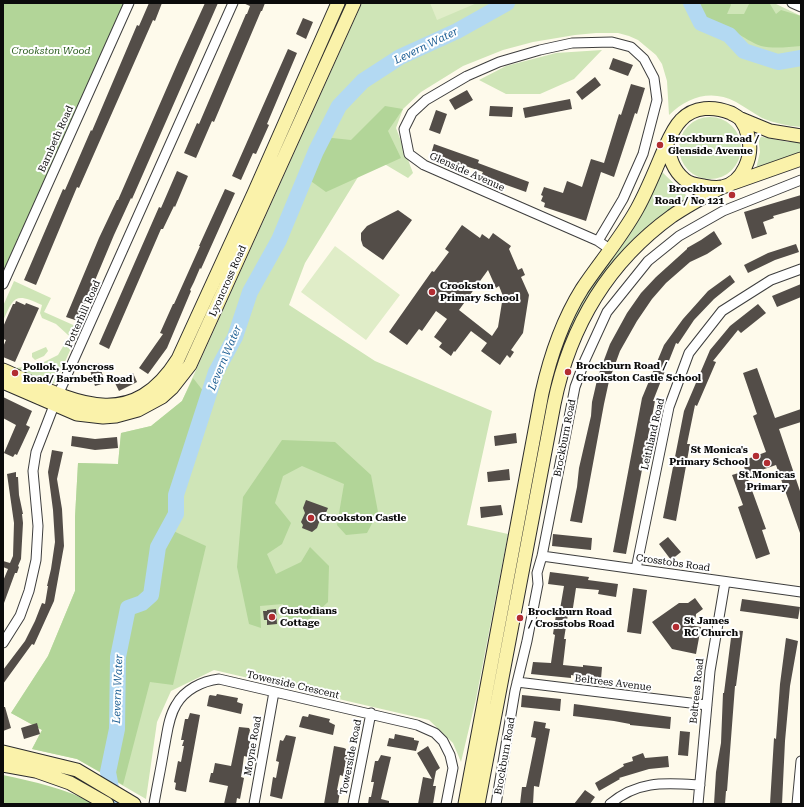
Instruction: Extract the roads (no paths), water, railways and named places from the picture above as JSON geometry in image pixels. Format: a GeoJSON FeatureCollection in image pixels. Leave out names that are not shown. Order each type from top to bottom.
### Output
{"type":"FeatureCollection","features":[{"type":"Feature","properties":{"kind":"street","name":"Barnbeth Road"},"geometry":{"type":"LineString","coordinates":[[3,284],[129,3]]}},
{"type":"Feature","properties":{"kind":"street","name":"Potterhill Road"},"geometry":{"type":"LineString","coordinates":[[3,644],[20,616],[29,591],[36,560],[38,526],[33,471],[36,452],[56,400],[233,3]]}},
{"type":"Feature","properties":{"kind":"street","name":"Lyoncross Road"},"geometry":{"type":"LineString","coordinates":[[3,370],[56,400],[77,414],[89,416],[116,416],[138,410],[162,397],[172,388],[190,365],[338,3]]}},
{"type":"Feature","properties":{"kind":"street","name":"Lyoncross Road"},"geometry":{"type":"LineString","coordinates":[[260,195],[354,3]]}},
{"type":"Feature","properties":{"kind":"street"},"geometry":{"type":"LineString","coordinates":[[792,3],[801,7]]}},
{"type":"Feature","properties":{"kind":"street","name":"Glenside Avenue"},"geometry":{"type":"LineString","coordinates":[[598,241],[623,200],[643,154],[657,100],[654,78],[644,59],[631,47],[612,42],[572,43],[540,50],[499,62],[467,76],[426,100],[412,113],[404,129],[409,154],[424,165],[598,241],[611,250]]}},
{"type":"Feature","properties":{"kind":"street"},"geometry":{"type":"LineString","coordinates":[[465,804],[542,393],[553,350],[565,321],[580,294],[628,226],[677,124],[682,118],[693,111],[706,108],[715,108],[723,110],[741,120],[770,131],[780,134],[801,136]]}},
{"type":"Feature","properties":{"kind":"street"},"geometry":{"type":"LineString","coordinates":[[667,145],[671,161],[675,169],[685,180],[700,186],[725,186],[735,181],[744,170],[749,154],[750,145],[748,136],[741,120]]}},
{"type":"Feature","properties":{"kind":"street","name":"Brockburn Road"},"geometry":{"type":"LineString","coordinates":[[478,804],[557,389],[567,356],[586,311],[600,289],[625,258],[637,245],[672,216],[725,186],[801,159]]}},
{"type":"Feature","properties":{"kind":"street","name":"Brockburn Road"},"geometry":{"type":"LineString","coordinates":[[496,804],[517,682],[538,584],[537,573],[542,556],[575,387],[585,360],[607,312],[648,261],[679,236],[723,211],[801,180]]}},
{"type":"Feature","properties":{"kind":"street","name":"Leithland Road"},"geometry":{"type":"LineString","coordinates":[[636,569],[669,407],[690,353],[722,311],[771,280],[801,269]]}},
{"type":"Feature","properties":{"kind":"street"},"geometry":{"type":"LineString","coordinates":[[553,350],[567,356],[585,360]]}},
{"type":"Feature","properties":{"kind":"street","name":"Lyoncross Road"},"geometry":{"type":"LineString","coordinates":[[3,382],[56,400]]}},
{"type":"Feature","properties":{"kind":"street","name":"Crosstobs Road"},"geometry":{"type":"LineString","coordinates":[[542,556],[801,592]]}},
{"type":"Feature","properties":{"kind":"street","name":"Beltrees Road"},"geometry":{"type":"LineString","coordinates":[[698,804],[710,671],[725,582]]}},
{"type":"Feature","properties":{"kind":"street"},"geometry":{"type":"LineString","coordinates":[[501,614],[514,617]]}},
{"type":"Feature","properties":{"kind":"street","name":"Towerside Crescent"},"geometry":{"type":"LineString","coordinates":[[154,804],[169,721],[176,704],[186,693],[197,685],[208,680],[219,680],[418,724],[435,733],[443,741],[450,755],[453,768],[446,804]]}},
{"type":"Feature","properties":{"kind":"street","name":"Beltrees Avenue"},"geometry":{"type":"LineString","coordinates":[[517,682],[707,706]]}},
{"type":"Feature","properties":{"kind":"street","name":"Moyne Road"},"geometry":{"type":"LineString","coordinates":[[254,804],[274,692]]}},
{"type":"Feature","properties":{"kind":"street","name":"Towerside Road"},"geometry":{"type":"LineString","coordinates":[[353,804],[371,713]]}},
{"type":"Feature","properties":{"kind":"street"},"geometry":{"type":"LineString","coordinates":[[3,752],[77,770],[134,804]]}},
{"type":"Feature","properties":{"kind":"street"},"geometry":{"type":"LineString","coordinates":[[797,804],[801,761]]}},
{"type":"Feature","properties":{"kind":"street"},"geometry":{"type":"LineString","coordinates":[[3,765],[36,771],[70,783],[105,803]]}},
{"type":"Feature","properties":{"kind":"street"},"geometry":{"type":"LineString","coordinates":[[610,804],[626,792],[640,786],[667,783],[700,786]]}},
{"type":"Feature","properties":{"kind":"waterway","name":"Levern Water"},"geometry":{"type":"LineString","coordinates":[[114,804],[108,772],[117,729],[118,657],[128,608],[142,603],[151,595],[158,547],[176,514],[176,495],[216,372],[235,337],[250,292],[279,240],[316,151],[339,106],[363,81],[400,57],[457,31],[507,3]]}},
{"type":"Feature","properties":{"kind":"waterway","name":"Levern Water"},"geometry":{"type":"LineString","coordinates":[[691,3],[701,23],[729,35],[744,51],[778,62],[801,58]]}},
{"type":"Feature","properties":{"kind":"place","name":"Brockburn Road / Glenside Avenue"},"geometry":{"type":"Point","coordinates":[660,145]}},
{"type":"Feature","properties":{"kind":"place","name":"Brockburn Road / No 121"},"geometry":{"type":"Point","coordinates":[732,195]}},
{"type":"Feature","properties":{"kind":"place","name":"Crookston Primary School"},"geometry":{"type":"Point","coordinates":[432,292]}},
{"type":"Feature","properties":{"kind":"place","name":"Brockburn Road / Crookston Castle School"},"geometry":{"type":"Point","coordinates":[568,372]}},
{"type":"Feature","properties":{"kind":"place","name":"Pollok, Lyoncross Road/ Barnbeth Road"},"geometry":{"type":"Point","coordinates":[15,373]}},
{"type":"Feature","properties":{"kind":"place","name":"St Monica's Primary School"},"geometry":{"type":"Point","coordinates":[756,456]}},
{"type":"Feature","properties":{"kind":"place","name":"St.Monicas Primary"},"geometry":{"type":"Point","coordinates":[767,463]}},
{"type":"Feature","properties":{"kind":"place","name":"Crookston Castle"},"geometry":{"type":"Point","coordinates":[311,518]}},
{"type":"Feature","properties":{"kind":"place","name":"Custodians Cottage"},"geometry":{"type":"Point","coordinates":[272,617]}},
{"type":"Feature","properties":{"kind":"place","name":"Brockburn Road / Crosstobs Road"},"geometry":{"type":"Point","coordinates":[520,618]}},
{"type":"Feature","properties":{"kind":"place","name":"St James RC Church"},"geometry":{"type":"Point","coordinates":[676,627]}},
{"type":"Feature","properties":{"kind":"park label","name":"Crookston Wood"},"geometry":{"type":"Point","coordinates":[51,51]}}]}
